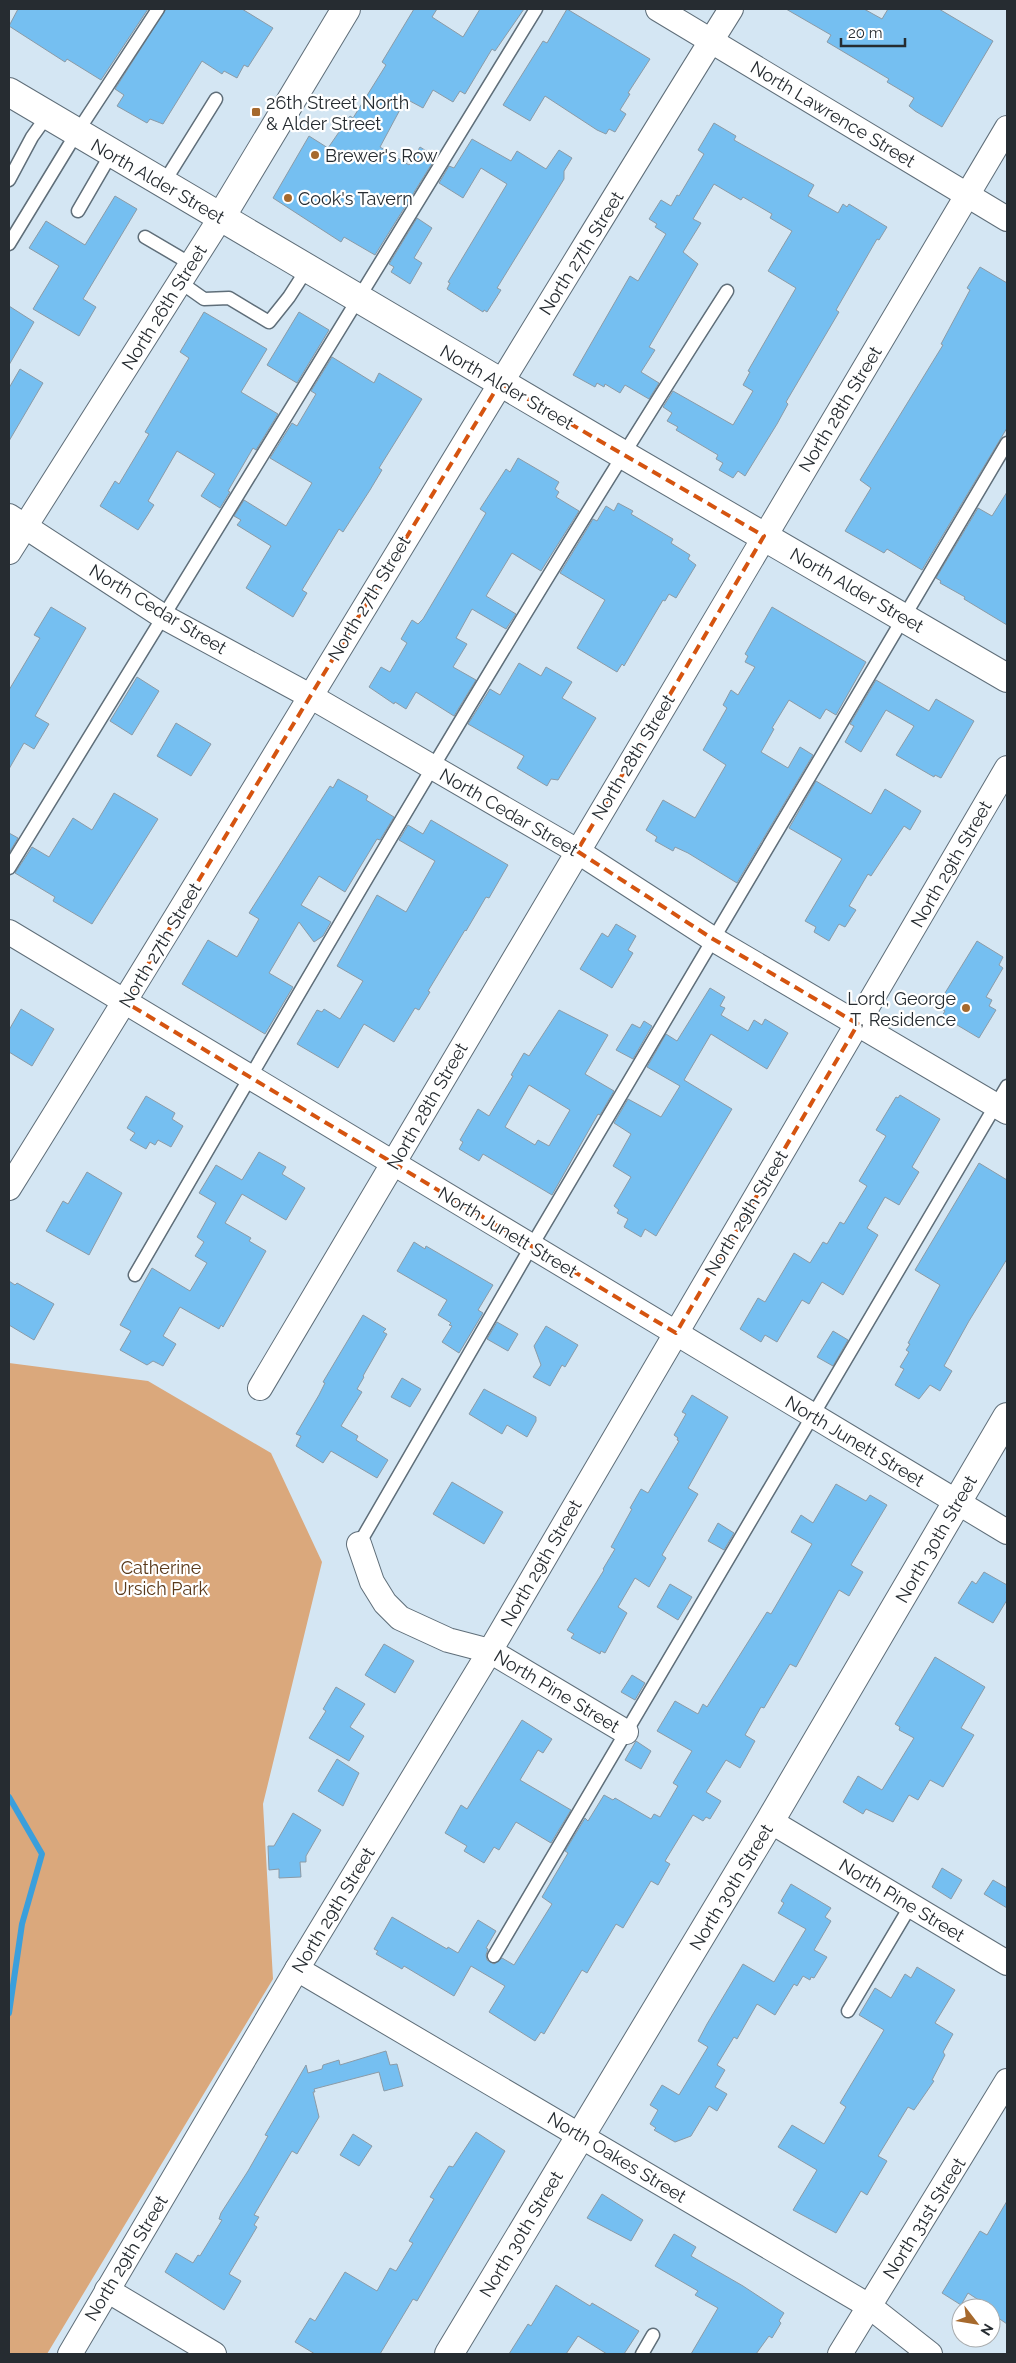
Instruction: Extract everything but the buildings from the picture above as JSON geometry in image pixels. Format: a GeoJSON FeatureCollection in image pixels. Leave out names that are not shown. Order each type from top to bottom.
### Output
{"type":"FeatureCollection","features":[{"type":"Feature","properties":{"kind":"street","name":"North 26th Street"},"geometry":{"type":"LineString","coordinates":[[9,552],[17,520],[185,273],[346,9]]}},
{"type":"Feature","properties":{"kind":"street","name":"North Lawrence Street"},"geometry":{"type":"LineString","coordinates":[[658,9],[1007,219]]}},
{"type":"Feature","properties":{"kind":"street","name":"North 27th Street"},"geometry":{"type":"LineString","coordinates":[[9,1188],[125,1002],[500,383],[731,9]]}},
{"type":"Feature","properties":{"kind":"street","name":"North Alder Street"},"geometry":{"type":"LineString","coordinates":[[9,92],[76,134],[500,383],[1007,678]]}},
{"type":"Feature","properties":{"kind":"street","name":"North 28th Street"},"geometry":{"type":"LineString","coordinates":[[260,1388],[1007,128]]}},
{"type":"Feature","properties":{"kind":"street","name":"North Cedar Street"},"geometry":{"type":"LineString","coordinates":[[17,520],[164,617],[310,696],[434,767],[577,851],[713,939],[858,1024],[1003,1101]]}},
{"type":"Feature","properties":{"kind":"street","name":"North 29th Street"},"geometry":{"type":"LineString","coordinates":[[70,2354],[297,1968],[490,1651],[1007,768]]}},
{"type":"Feature","properties":{"kind":"street","name":"North Junett Street"},"geometry":{"type":"LineString","coordinates":[[9,932],[1007,1532]]}},
{"type":"Feature","properties":{"kind":"street","name":"North 30th Street"},"geometry":{"type":"LineString","coordinates":[[449,2354],[770,1821],[1007,1418]]}},
{"type":"Feature","properties":{"kind":"street","name":"North Pine Street"},"geometry":{"type":"LineString","coordinates":[[359,1544],[372,1582],[385,1603],[400,1618],[448,1640],[490,1651],[626,1732]]}},
{"type":"Feature","properties":{"kind":"street","name":"North Pine Street"},"geometry":{"type":"LineString","coordinates":[[770,1821],[1007,1963]]}},
{"type":"Feature","properties":{"kind":"street","name":"North Oakes Street"},"geometry":{"type":"LineString","coordinates":[[297,1968],[869,2306],[930,2354]]}},
{"type":"Feature","properties":{"kind":"street","name":"North 31st Street"},"geometry":{"type":"LineString","coordinates":[[840,2354],[1007,2081]]}},
{"type":"Feature","properties":{"kind":"street"},"geometry":{"type":"LineString","coordinates":[[107,2290],[214,2354]]}},
{"type":"Feature","properties":{"kind":"lane"},"geometry":{"type":"LineString","coordinates":[[9,244],[76,134],[158,9]]}},
{"type":"Feature","properties":{"kind":"lane"},"geometry":{"type":"LineString","coordinates":[[9,868],[536,9]]}},
{"type":"Feature","properties":{"kind":"lane"},"geometry":{"type":"LineString","coordinates":[[163,184],[216,99]]}},
{"type":"Feature","properties":{"kind":"lane"},"geometry":{"type":"LineString","coordinates":[[9,180],[32,137],[47,116]]}},
{"type":"Feature","properties":{"kind":"lane"},"geometry":{"type":"LineString","coordinates":[[78,211],[111,154]]}},
{"type":"Feature","properties":{"kind":"lane"},"geometry":{"type":"LineString","coordinates":[[145,237],[185,273],[204,299],[229,298],[268,322],[289,297],[306,269]]}},
{"type":"Feature","properties":{"kind":"lane"},"geometry":{"type":"LineString","coordinates":[[135,1275],[434,767],[622,454],[727,291]]}},
{"type":"Feature","properties":{"kind":"lane"},"geometry":{"type":"LineString","coordinates":[[359,1544],[531,1246],[1007,443]]}},
{"type":"Feature","properties":{"kind":"lane"},"geometry":{"type":"LineString","coordinates":[[494,1956],[813,1415],[1003,1101]]}},
{"type":"Feature","properties":{"kind":"lane"},"geometry":{"type":"LineString","coordinates":[[848,2011],[911,1905]]}},
{"type":"Feature","properties":{"kind":"lane"},"geometry":{"type":"LineString","coordinates":[[642,2354],[654,2336]]}},
{"type":"Feature","properties":{"kind":"highlighted area"},"geometry":{"type":"Polygon","coordinates":[[[500,383],[764,536],[577,851],[713,939],[858,1024],[676,1333],[125,1002],[500,383]]]}},
{"type":"Feature","properties":{"kind":"green space","name":"Catherine Ursich Park"},"geometry":{"type":"Polygon","coordinates":[[[9,1363],[148,1381],[271,1453],[322,1562],[263,1804],[273,1979],[47,2354],[9,2354],[9,1363]]]}},
{"type":"Feature","properties":{"kind":"waterway"},"geometry":{"type":"LineString","coordinates":[[9,1797],[42,1854],[22,1924],[9,2013]]}},
{"type":"Feature","properties":{"kind":"place","name":"26th Street North & Alder Street"},"geometry":{"type":"Point","coordinates":[256,112]}},
{"type":"Feature","properties":{"kind":"place","name":"Brewer's Row"},"geometry":{"type":"Point","coordinates":[315,155]}},
{"type":"Feature","properties":{"kind":"place","name":"Cook's Tavern"},"geometry":{"type":"Point","coordinates":[288,198]}},
{"type":"Feature","properties":{"kind":"place","name":"Lord, George T, Residence"},"geometry":{"type":"Point","coordinates":[966,1008]}}]}
